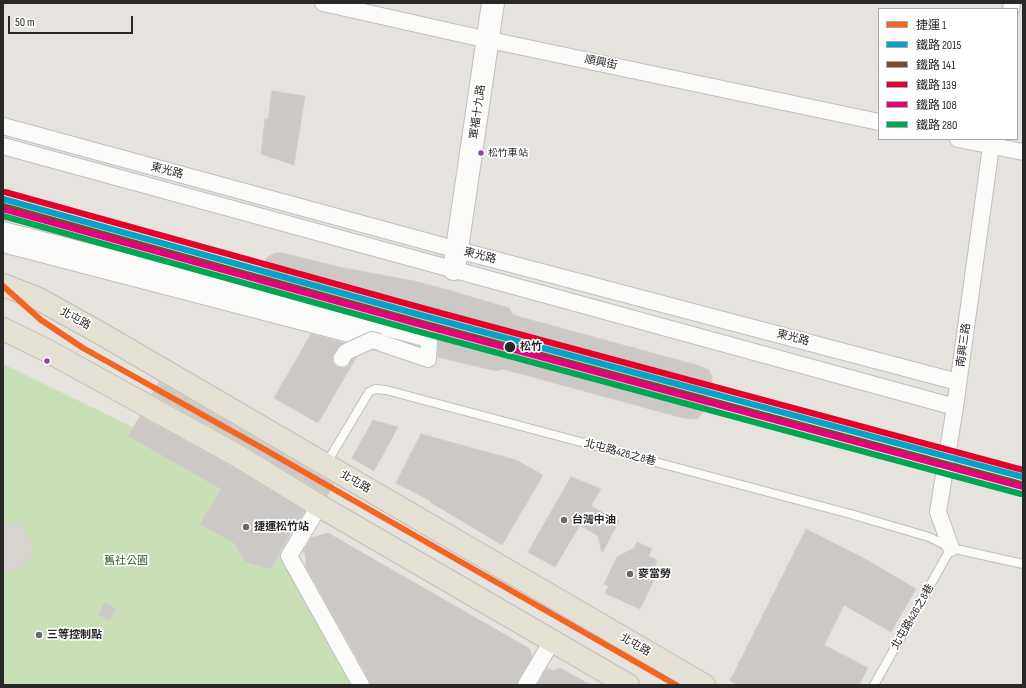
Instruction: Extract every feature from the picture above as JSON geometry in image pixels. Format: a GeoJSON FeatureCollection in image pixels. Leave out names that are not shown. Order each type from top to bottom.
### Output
{"type":"FeatureCollection","features":[{"type":"Feature","properties":{"kind":"main road","name":"北屯路"},"geometry":{"type":"LineString","coordinates":[[3,285],[40,299],[174,375],[704,685]]}},
{"type":"Feature","properties":{"kind":"main road"},"geometry":{"type":"LineString","coordinates":[[3,329],[46,350],[238,456],[318,506],[628,685]]}},
{"type":"Feature","properties":{"kind":"street","name":"順興街"},"geometry":{"type":"LineString","coordinates":[[322,3],[488,40],[878,122]]}},
{"type":"Feature","properties":{"kind":"street","name":"軍福十九路"},"geometry":{"type":"LineString","coordinates":[[456,259],[493,3]]}},
{"type":"Feature","properties":{"kind":"street","name":"東光路"},"geometry":{"type":"LineString","coordinates":[[3,126],[955,407]]}},
{"type":"Feature","properties":{"kind":"street"},"geometry":{"type":"LineString","coordinates":[[969,140],[992,142],[1023,152]]}},
{"type":"Feature","properties":{"kind":"street","name":"南興三路"},"geometry":{"type":"LineString","coordinates":[[951,548],[938,512],[955,407],[992,142]]}},
{"type":"Feature","properties":{"kind":"street","name":"東光路"},"geometry":{"type":"LineString","coordinates":[[3,146],[958,382]]}},
{"type":"Feature","properties":{"kind":"street"},"geometry":{"type":"LineString","coordinates":[[3,230],[429,339],[428,359],[376,341],[3,244]]}},
{"type":"Feature","properties":{"kind":"street"},"geometry":{"type":"LineString","coordinates":[[342,358],[346,352],[376,341]]}},
{"type":"Feature","properties":{"kind":"street"},"geometry":{"type":"LineString","coordinates":[[318,506],[289,556],[361,685]]}},
{"type":"Feature","properties":{"kind":"street"},"geometry":{"type":"LineString","coordinates":[[526,685],[552,641]]}},
{"type":"Feature","properties":{"kind":"lane","name":"北屯路426之8巷"},"geometry":{"type":"LineString","coordinates":[[326,464],[369,392],[375,389],[386,390],[854,515],[929,536],[951,548],[1023,564]]}},
{"type":"Feature","properties":{"kind":"lane","name":"北屯路426之8巷"},"geometry":{"type":"LineString","coordinates":[[874,685],[951,548]]}},
{"type":"Feature","properties":{"kind":"green space","name":"舊社公園"},"geometry":{"type":"Polygon","coordinates":[[[3,364],[299,508],[286,548],[360,685],[3,685],[3,364]]]}},
{"type":"Feature","properties":{"kind":"shaded area"},"geometry":{"type":"Polygon","coordinates":[[[3,521],[23,526],[32,544],[33,551],[24,567],[7,573],[3,571],[3,521]]]}},
{"type":"Feature","properties":{"kind":"building"},"geometry":{"type":"Polygon","coordinates":[[[272,91],[305,96],[294,165],[261,154],[265,119],[268,120],[272,91]]]}},
{"type":"Feature","properties":{"kind":"building","name":"松竹"},"geometry":{"type":"Polygon","coordinates":[[[275,253],[282,253],[344,268],[414,281],[448,290],[509,308],[513,315],[700,366],[709,370],[712,376],[707,403],[710,404],[697,419],[683,418],[503,369],[496,371],[438,357],[438,336],[432,330],[258,285],[264,262],[268,257],[275,253]]]}},
{"type":"Feature","properties":{"kind":"building"},"geometry":{"type":"Polygon","coordinates":[[[311,334],[344,343],[338,347],[333,357],[334,363],[337,366],[346,367],[356,358],[318,423],[274,398],[311,334]]]}},
{"type":"Feature","properties":{"kind":"building"},"geometry":{"type":"Polygon","coordinates":[[[159,382],[334,484],[327,496],[244,445],[152,394],[159,382]]]}},
{"type":"Feature","properties":{"kind":"building"},"geometry":{"type":"Polygon","coordinates":[[[140,416],[232,467],[305,511],[285,542],[271,569],[246,562],[234,543],[200,524],[221,489],[128,436],[140,416]]]}},
{"type":"Feature","properties":{"kind":"building"},"geometry":{"type":"Polygon","coordinates":[[[373,420],[398,427],[374,471],[352,458],[373,420]]]}},
{"type":"Feature","properties":{"kind":"building"},"geometry":{"type":"Polygon","coordinates":[[[421,434],[516,460],[543,475],[502,545],[430,502],[431,501],[396,483],[421,434]]]}},
{"type":"Feature","properties":{"kind":"building","name":"台灣中油"},"geometry":{"type":"Polygon","coordinates":[[[571,477],[601,489],[591,506],[619,521],[602,553],[598,536],[580,525],[555,567],[528,552],[571,477]]]}},
{"type":"Feature","properties":{"kind":"building"},"geometry":{"type":"Polygon","coordinates":[[[806,529],[867,560],[916,589],[891,632],[844,605],[824,645],[868,668],[859,685],[739,685],[730,681],[806,529]]]}},
{"type":"Feature","properties":{"kind":"building"},"geometry":{"type":"Polygon","coordinates":[[[328,533],[530,649],[532,657],[518,680],[517,685],[370,685],[369,680],[350,644],[306,567],[305,553],[303,552],[311,538],[328,533]]]}},
{"type":"Feature","properties":{"kind":"building"},"geometry":{"type":"Polygon","coordinates":[[[637,542],[652,549],[648,556],[657,560],[655,565],[660,568],[640,609],[605,593],[609,586],[604,584],[617,557],[634,548],[637,542]]]}},
{"type":"Feature","properties":{"kind":"building"},"geometry":{"type":"Polygon","coordinates":[[[105,602],[116,609],[109,621],[98,614],[105,602]]]}},
{"type":"Feature","properties":{"kind":"building"},"geometry":{"type":"Polygon","coordinates":[[[547,668],[553,671],[560,668],[591,685],[537,685],[547,668]]]}},
{"type":"Feature","properties":{"kind":"metro line","name":"1"},"geometry":{"type":"LineString","coordinates":[[3,286],[41,320],[83,348],[262,448],[676,685]]}},
{"type":"Feature","properties":{"kind":"rail line","name":"139"},"geometry":{"type":"LineString","coordinates":[[5,192],[426,309],[1023,470]]}},
{"type":"Feature","properties":{"kind":"rail line","name":"2015"},"geometry":{"type":"LineString","coordinates":[[3,199],[424,316],[1023,477]]}},
{"type":"Feature","properties":{"kind":"rail line","name":"141"},"geometry":{"type":"LineString","coordinates":[[3,206],[422,323],[1021,484]]}},
{"type":"Feature","properties":{"kind":"rail line","name":"108"},"geometry":{"type":"LineString","coordinates":[[3,209],[422,325],[1023,487]]}},
{"type":"Feature","properties":{"kind":"rail line","name":"280"},"geometry":{"type":"LineString","coordinates":[[3,216],[420,332],[1021,494]]}},
{"type":"Feature","properties":{"kind":"place","name":"松竹車站"},"geometry":{"type":"Point","coordinates":[481,153]}},
{"type":"Feature","properties":{"kind":"place","name":"松竹"},"geometry":{"type":"Point","coordinates":[510,347]}},
{"type":"Feature","properties":{"kind":"place","name":"台灣中油"},"geometry":{"type":"Point","coordinates":[564,520]}},
{"type":"Feature","properties":{"kind":"place","name":"捷運松竹站"},"geometry":{"type":"Point","coordinates":[246,527]}},
{"type":"Feature","properties":{"kind":"place","name":"麥當勞"},"geometry":{"type":"Point","coordinates":[630,574]}},
{"type":"Feature","properties":{"kind":"place","name":"三等控制點"},"geometry":{"type":"Point","coordinates":[39,635]}}]}
